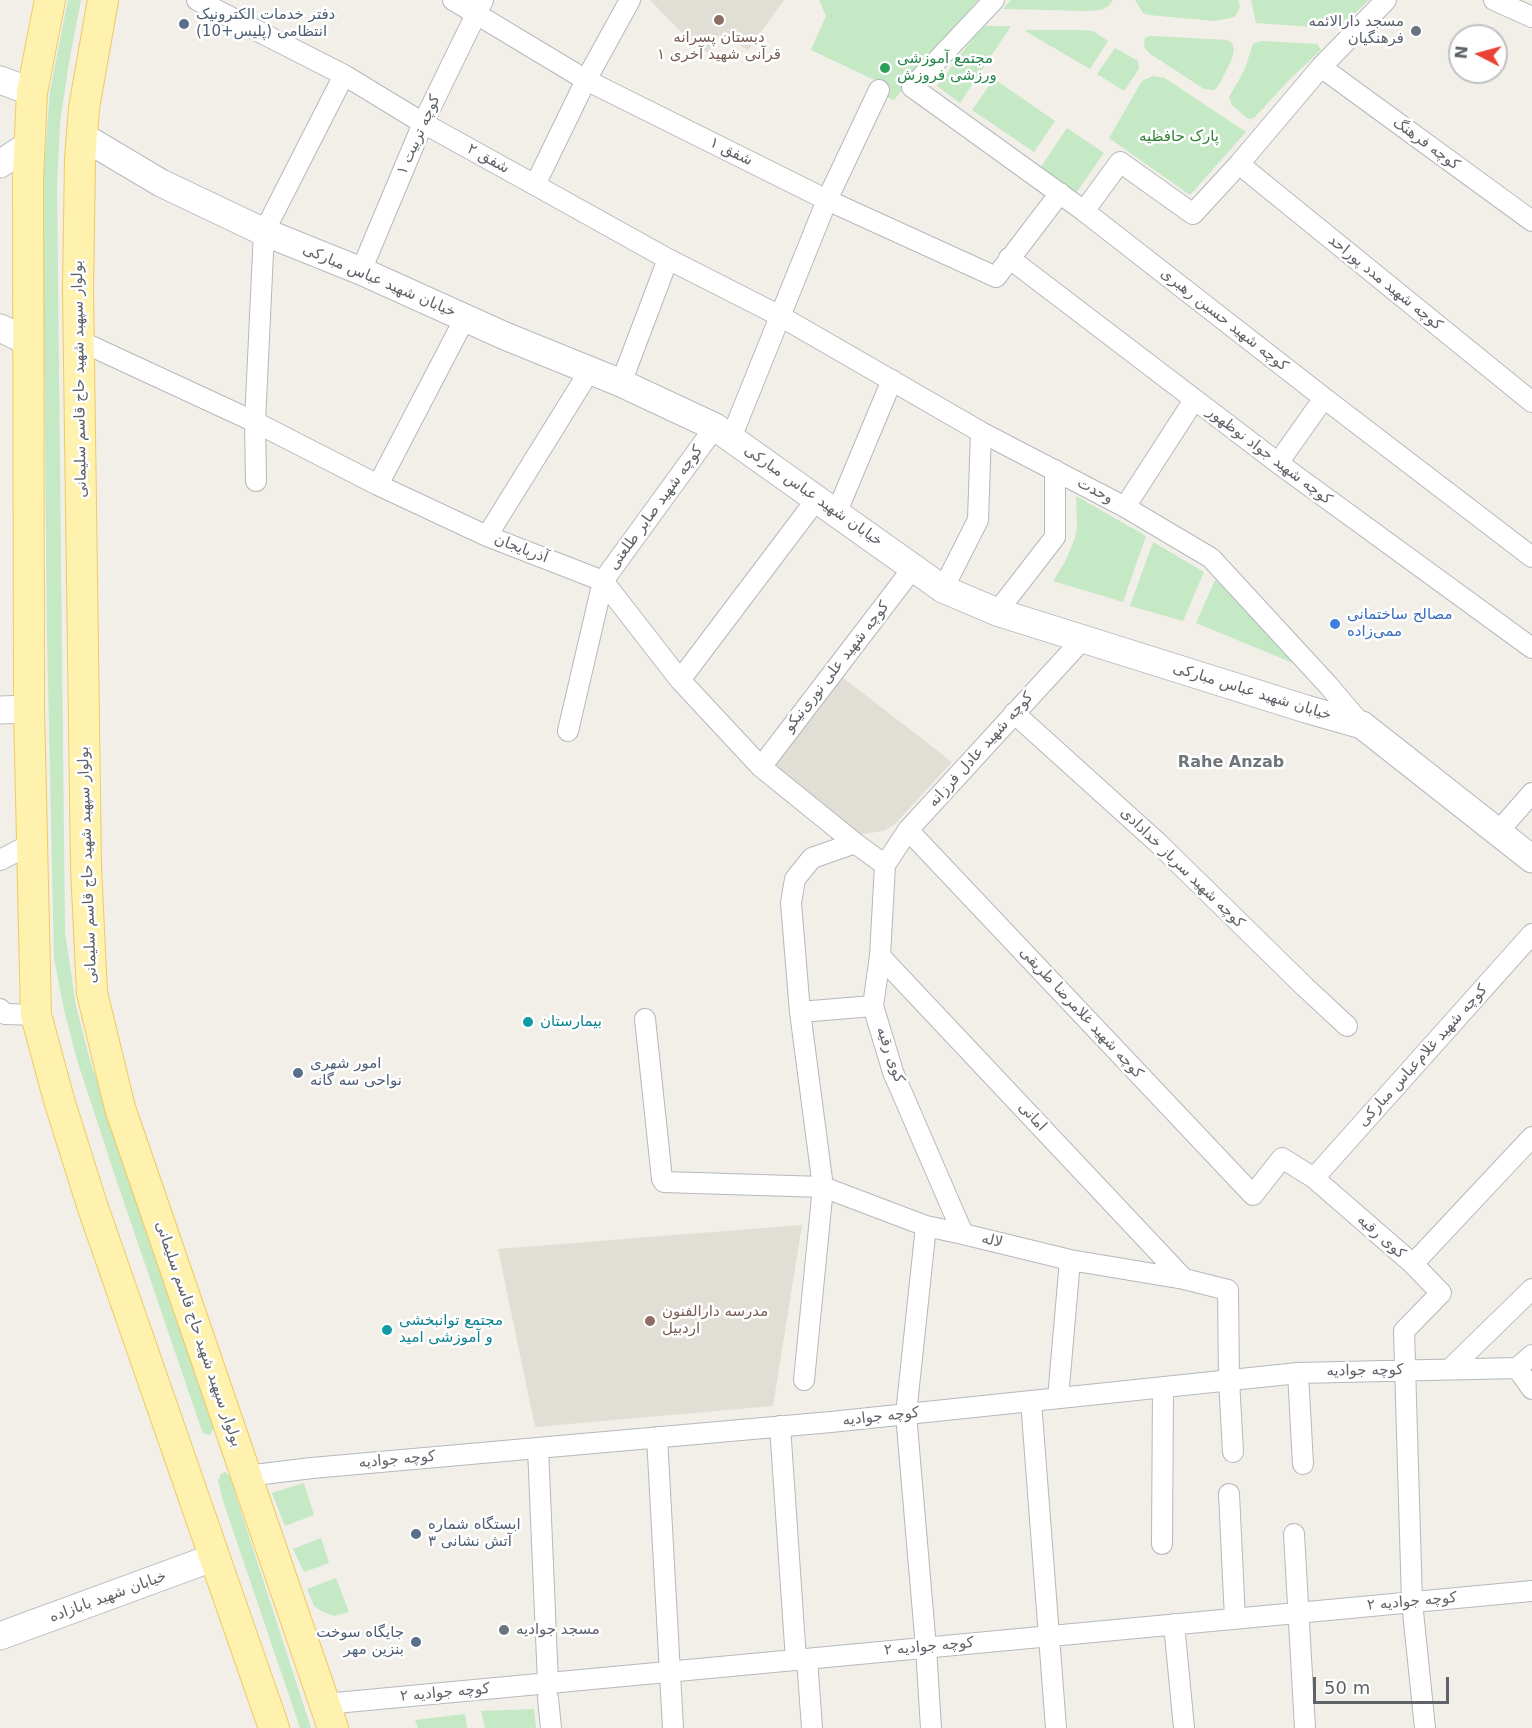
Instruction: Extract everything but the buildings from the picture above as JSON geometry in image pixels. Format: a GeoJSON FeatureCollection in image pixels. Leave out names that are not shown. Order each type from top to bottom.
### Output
{"type":"FeatureCollection","features":[{"type":"Feature","properties":{"kind":"main road"},"geometry":{"type":"LineString","coordinates":[[50,0],[32,92],[28,177],[28,342],[15,709],[33,843],[36,1015],[59,1100],[92,1205],[274,1728]]}},
{"type":"Feature","properties":{"kind":"main road","name":"بولوار سپهبد شهید حاج قاسم سلیمانی"},"geometry":{"type":"LineString","coordinates":[[103,0],[84,108],[79,192],[78,340],[86,868],[92,993],[120,1108],[329,1716]]}},
{"type":"Feature","properties":{"kind":"street","name":"شفق ۲"},"geometry":{"type":"LineString","coordinates":[[197,0],[344,75],[423,123],[668,259],[780,316]]}},
{"type":"Feature","properties":{"kind":"street","name":"شفق ۱"},"geometry":{"type":"LineString","coordinates":[[453,0],[479,7],[586,80],[827,200],[996,277],[1009,258]]}},
{"type":"Feature","properties":{"kind":"street"},"geometry":{"type":"LineString","coordinates":[[535,185],[586,80],[630,0]]}},
{"type":"Feature","properties":{"kind":"street","name":"کوچه شهید حسین رهبری"},"geometry":{"type":"LineString","coordinates":[[994,0],[912,87],[1084,211],[1532,557]]}},
{"type":"Feature","properties":{"kind":"street"},"geometry":{"type":"LineString","coordinates":[[1084,211],[1120,162],[1193,214],[1239,164],[1321,67],[1386,0]]}},
{"type":"Feature","properties":{"kind":"street"},"geometry":{"type":"LineString","coordinates":[[1494,0],[1532,17]]}},
{"type":"Feature","properties":{"kind":"street","name":"کوچه تربیت ۱"},"geometry":{"type":"LineString","coordinates":[[361,271],[423,123],[479,7]]}},
{"type":"Feature","properties":{"kind":"street","name":"کوچه فرهنگ"},"geometry":{"type":"LineString","coordinates":[[1321,67],[1532,221]]}},
{"type":"Feature","properties":{"kind":"street"},"geometry":{"type":"LineString","coordinates":[[256,481],[255,422],[264,232],[344,75]]}},
{"type":"Feature","properties":{"kind":"street"},"geometry":{"type":"LineString","coordinates":[[0,80],[32,92]]}},
{"type":"Feature","properties":{"kind":"street"},"geometry":{"type":"LineString","coordinates":[[723,433],[780,316],[827,200],[879,90]]}},
{"type":"Feature","properties":{"kind":"street","name":"خیابان شهید عباس مبارکی"},"geometry":{"type":"LineString","coordinates":[[82,136],[161,183],[264,232],[361,271],[465,318],[621,383],[723,433],[943,589],[997,612],[1362,725],[1532,859]]}},
{"type":"Feature","properties":{"kind":"street"},"geometry":{"type":"LineString","coordinates":[[0,164],[30,144]]}},
{"type":"Feature","properties":{"kind":"street","name":"کوچه شهید مدد پوراحد"},"geometry":{"type":"LineString","coordinates":[[1239,164],[1532,402]]}},
{"type":"Feature","properties":{"kind":"street"},"geometry":{"type":"LineString","coordinates":[[1009,258],[1060,193]]}},
{"type":"Feature","properties":{"kind":"street","name":"کوچه شهید جواد نوظهور"},"geometry":{"type":"LineString","coordinates":[[1009,258],[1278,463],[1532,648]]}},
{"type":"Feature","properties":{"kind":"street"},"geometry":{"type":"LineString","coordinates":[[621,383],[668,259]]}},
{"type":"Feature","properties":{"kind":"street","name":"وحدت"},"geometry":{"type":"LineString","coordinates":[[780,316],[981,432],[1125,507],[1211,558],[1362,725]]}},
{"type":"Feature","properties":{"kind":"street"},"geometry":{"type":"LineString","coordinates":[[378,485],[465,318]]}},
{"type":"Feature","properties":{"kind":"street"},"geometry":{"type":"LineString","coordinates":[[0,328],[28,342]]}},
{"type":"Feature","properties":{"kind":"street","name":"آذربایجان"},"geometry":{"type":"LineString","coordinates":[[78,340],[255,422],[378,485],[487,536],[603,581]]}},
{"type":"Feature","properties":{"kind":"street"},"geometry":{"type":"LineString","coordinates":[[487,536],[590,370]]}},
{"type":"Feature","properties":{"kind":"street"},"geometry":{"type":"LineString","coordinates":[[680,680],[826,507],[892,380]]}},
{"type":"Feature","properties":{"kind":"street"},"geometry":{"type":"LineString","coordinates":[[1278,463],[1324,398]]}},
{"type":"Feature","properties":{"kind":"street"},"geometry":{"type":"LineString","coordinates":[[1125,507],[1194,400]]}},
{"type":"Feature","properties":{"kind":"street"},"geometry":{"type":"LineString","coordinates":[[943,589],[978,520],[981,432]]}},
{"type":"Feature","properties":{"kind":"street","name":"کوچه شهید صابر طلعتی"},"geometry":{"type":"LineString","coordinates":[[568,730],[603,581],[723,433]]}},
{"type":"Feature","properties":{"kind":"street"},"geometry":{"type":"LineString","coordinates":[[997,612],[1055,537],[1055,470]]}},
{"type":"Feature","properties":{"kind":"street","name":"کوچه شهید علی نوری‌نیکو"},"geometry":{"type":"LineString","coordinates":[[761,767],[913,568]]}},
{"type":"Feature","properties":{"kind":"street"},"geometry":{"type":"LineString","coordinates":[[603,581],[680,680],[761,767],[885,866]]}},
{"type":"Feature","properties":{"kind":"street","name":"کوچه شهید عادل فرزانه"},"geometry":{"type":"LineString","coordinates":[[885,866],[908,830],[1083,639]]}},
{"type":"Feature","properties":{"kind":"street","name":"کوچه شهید سرباز خدادادی"},"geometry":{"type":"LineString","coordinates":[[1014,713],[1158,843],[1347,1026]]}},
{"type":"Feature","properties":{"kind":"street"},"geometry":{"type":"LineString","coordinates":[[1497,832],[1532,793]]}},
{"type":"Feature","properties":{"kind":"street","name":"کوچه شهید غلامرضا طریقی"},"geometry":{"type":"LineString","coordinates":[[908,830],[1253,1195]]}},
{"type":"Feature","properties":{"kind":"street"},"geometry":{"type":"LineString","coordinates":[[0,860],[33,843]]}},
{"type":"Feature","properties":{"kind":"street"},"geometry":{"type":"LineString","coordinates":[[804,1380],[823,1187],[800,1012],[791,903],[795,879],[812,858],[855,843]]}},
{"type":"Feature","properties":{"kind":"street","name":"کوی رقیه"},"geometry":{"type":"LineString","coordinates":[[885,866],[880,956],[873,1006],[893,1071],[963,1233]]}},
{"type":"Feature","properties":{"kind":"street","name":"کوچه شهید غلام‌عباس مبارکی"},"geometry":{"type":"LineString","coordinates":[[1314,1178],[1532,934]]}},
{"type":"Feature","properties":{"kind":"street","name":"امانی"},"geometry":{"type":"LineString","coordinates":[[880,956],[1184,1279]]}},
{"type":"Feature","properties":{"kind":"street"},"geometry":{"type":"LineString","coordinates":[[800,1012],[873,1006]]}},
{"type":"Feature","properties":{"kind":"street"},"geometry":{"type":"LineString","coordinates":[[0,1009],[5,1014],[36,1015]]}},
{"type":"Feature","properties":{"kind":"street","name":"لاله"},"geometry":{"type":"LineString","coordinates":[[645,1019],[664,1182],[823,1187],[926,1226],[1070,1260],[1184,1279],[1228,1290],[1229,1380]]}},
{"type":"Feature","properties":{"kind":"street"},"geometry":{"type":"LineString","coordinates":[[1413,1264],[1532,1137]]}},
{"type":"Feature","properties":{"kind":"street","name":"کوی رقیه"},"geometry":{"type":"LineString","coordinates":[[1253,1195],[1282,1158],[1314,1178],[1413,1264],[1441,1293],[1404,1331],[1406,1370]]}},
{"type":"Feature","properties":{"kind":"street"},"geometry":{"type":"LineString","coordinates":[[926,1226],[906,1414],[931,1728]]}},
{"type":"Feature","properties":{"kind":"street"},"geometry":{"type":"LineString","coordinates":[[1058,1398],[1070,1260]]}},
{"type":"Feature","properties":{"kind":"street"},"geometry":{"type":"LineString","coordinates":[[1450,1369],[1532,1289]]}},
{"type":"Feature","properties":{"kind":"street"},"geometry":{"type":"LineString","coordinates":[[1524,1361],[1532,1389]]}},
{"type":"Feature","properties":{"kind":"street","name":"کوچه جوادیه"},"geometry":{"type":"LineString","coordinates":[[246,1476],[906,1414],[1298,1373],[1450,1369],[1524,1361]]}},
{"type":"Feature","properties":{"kind":"street"},"geometry":{"type":"LineString","coordinates":[[1406,1370],[1412,1602],[1425,1728]]}},
{"type":"Feature","properties":{"kind":"street"},"geometry":{"type":"LineString","coordinates":[[1298,1373],[1303,1464]]}},
{"type":"Feature","properties":{"kind":"street"},"geometry":{"type":"LineString","coordinates":[[1229,1380],[1233,1452]]}},
{"type":"Feature","properties":{"kind":"street"},"geometry":{"type":"LineString","coordinates":[[1162,1544],[1163,1387]]}},
{"type":"Feature","properties":{"kind":"street"},"geometry":{"type":"LineString","coordinates":[[1031,1401],[1056,1728]]}},
{"type":"Feature","properties":{"kind":"street"},"geometry":{"type":"LineString","coordinates":[[780,1426],[802,1659],[812,1728]]}},
{"type":"Feature","properties":{"kind":"street"},"geometry":{"type":"LineString","coordinates":[[657,1437],[673,1728]]}},
{"type":"Feature","properties":{"kind":"street"},"geometry":{"type":"LineString","coordinates":[[538,1448],[550,1728]]}},
{"type":"Feature","properties":{"kind":"street"},"geometry":{"type":"LineString","coordinates":[[1229,1494],[1235,1618]]}},
{"type":"Feature","properties":{"kind":"street"},"geometry":{"type":"LineString","coordinates":[[1294,1534],[1305,1728]]}},
{"type":"Feature","properties":{"kind":"street","name":"خیابان شهید بابازاده"},"geometry":{"type":"LineString","coordinates":[[0,1636],[215,1557]]}},
{"type":"Feature","properties":{"kind":"street","name":"کوچه جوادیه ۲"},"geometry":{"type":"LineString","coordinates":[[329,1716],[548,1691],[670,1672],[1532,1591]]}},
{"type":"Feature","properties":{"kind":"street"},"geometry":{"type":"LineString","coordinates":[[1174,1624],[1184,1728]]}},
{"type":"Feature","properties":{"kind":"shaded area","name":"دبستان پسرانه قرآنی شهید آخری ۱"},"geometry":{"type":"Polygon","coordinates":[[[650,0],[784,0],[748,50],[719,35],[708,53],[687,38],[650,0]]]}},
{"type":"Feature","properties":{"kind":"shaded area"},"geometry":{"type":"Polygon","coordinates":[[[842,677],[952,762],[895,824],[884,831],[856,835],[773,769],[842,677]]]}},
{"type":"Feature","properties":{"kind":"shaded area","name":"مدرسه دارالفنون اردبیل"},"geometry":{"type":"Polygon","coordinates":[[[802,1225],[773,1406],[535,1427],[498,1249],[802,1225]]]}},
{"type":"Feature","properties":{"kind":"green space"},"geometry":{"type":"Polygon","coordinates":[[[68,0],[81,0],[60,123],[57,185],[65,932],[76,1006],[89,1057],[213,1423],[210,1435],[204,1434],[201,1428],[77,1060],[54,958],[47,637],[43,224],[44,167],[50,91],[68,0]]]}},
{"type":"Feature","properties":{"kind":"green space","name":"مجتمع آموزشی ورزشی فروزش"},"geometry":{"type":"Polygon","coordinates":[[[819,0],[978,0],[894,100],[884,96],[887,86],[811,50],[826,16],[819,0]]]}},
{"type":"Feature","properties":{"kind":"green space"},"geometry":{"type":"Polygon","coordinates":[[[1011,0],[1113,0],[1109,6],[1101,10],[1003,9],[1011,0]]]}},
{"type":"Feature","properties":{"kind":"green space"},"geometry":{"type":"Polygon","coordinates":[[[1135,0],[1238,0],[1240,7],[1235,17],[1215,21],[1149,15],[1143,13],[1135,0]]]}},
{"type":"Feature","properties":{"kind":"green space"},"geometry":{"type":"Polygon","coordinates":[[[1251,0],[1369,0],[1340,27],[1329,28],[1256,23],[1251,0]]]}},
{"type":"Feature","properties":{"kind":"green space"},"geometry":{"type":"Polygon","coordinates":[[[985,26],[1011,26],[960,103],[937,86],[985,26]]]}},
{"type":"Feature","properties":{"kind":"green space"},"geometry":{"type":"Polygon","coordinates":[[[1025,31],[1093,31],[1108,41],[1090,69],[1025,31]]]}},
{"type":"Feature","properties":{"kind":"green space","name":"پارک حافظیه"},"geometry":{"type":"Polygon","coordinates":[[[1151,36],[1227,40],[1232,43],[1234,49],[1232,59],[1219,85],[1214,90],[1204,89],[1149,53],[1144,47],[1145,38],[1151,36]]]}},
{"type":"Feature","properties":{"kind":"green space","name":"پارک حافظیه"},"geometry":{"type":"Polygon","coordinates":[[[1261,41],[1317,44],[1321,50],[1254,118],[1248,119],[1232,105],[1229,97],[1244,71],[1253,44],[1261,41]]]}},
{"type":"Feature","properties":{"kind":"green space","name":"پارک حافظیه"},"geometry":{"type":"Polygon","coordinates":[[[1115,48],[1138,61],[1139,69],[1124,91],[1097,74],[1115,48]]]}},
{"type":"Feature","properties":{"kind":"green space","name":"پارک حافظیه"},"geometry":{"type":"Polygon","coordinates":[[[1153,76],[1165,78],[1246,132],[1190,195],[1109,138],[1142,81],[1153,76]]]}},
{"type":"Feature","properties":{"kind":"green space"},"geometry":{"type":"Polygon","coordinates":[[[994,79],[1055,121],[1034,152],[972,110],[994,79]]]}},
{"type":"Feature","properties":{"kind":"green space","name":"پارک حافظیه"},"geometry":{"type":"Polygon","coordinates":[[[1067,128],[1104,153],[1076,193],[1040,168],[1067,128]]]}},
{"type":"Feature","properties":{"kind":"green space"},"geometry":{"type":"Polygon","coordinates":[[[1076,496],[1146,536],[1123,602],[1053,581],[1065,562],[1075,538],[1076,496]]]}},
{"type":"Feature","properties":{"kind":"green space"},"geometry":{"type":"Polygon","coordinates":[[[1153,542],[1204,572],[1183,621],[1130,606],[1153,542]]]}},
{"type":"Feature","properties":{"kind":"green space"},"geometry":{"type":"Polygon","coordinates":[[[1215,580],[1230,591],[1295,663],[1196,623],[1215,580]]]}},
{"type":"Feature","properties":{"kind":"green space"},"geometry":{"type":"Polygon","coordinates":[[[225,1472],[230,1476],[311,1728],[300,1728],[223,1501],[218,1481],[221,1474],[225,1472]]]}},
{"type":"Feature","properties":{"kind":"green space"},"geometry":{"type":"Polygon","coordinates":[[[304,1483],[314,1515],[285,1526],[272,1493],[304,1483]]]}},
{"type":"Feature","properties":{"kind":"green space"},"geometry":{"type":"Polygon","coordinates":[[[321,1538],[329,1563],[304,1572],[293,1549],[321,1538]]]}},
{"type":"Feature","properties":{"kind":"green space"},"geometry":{"type":"Polygon","coordinates":[[[336,1578],[349,1612],[334,1616],[314,1606],[307,1589],[336,1578]]]}},
{"type":"Feature","properties":{"kind":"green space"},"geometry":{"type":"Polygon","coordinates":[[[534,1709],[536,1728],[485,1728],[481,1711],[534,1709]]]}},
{"type":"Feature","properties":{"kind":"green space"},"geometry":{"type":"Polygon","coordinates":[[[465,1714],[467,1728],[418,1728],[415,1720],[465,1714]]]}},
{"type":"Feature","properties":{"kind":"place","name":"دبستان پسرانه قرآنی شهید آخری ۱"},"geometry":{"type":"Point","coordinates":[719,20]}},
{"type":"Feature","properties":{"kind":"place","name":"دفتر خدمات الکترونیک انتظامی (پلیس+10)"},"geometry":{"type":"Point","coordinates":[184,24]}},
{"type":"Feature","properties":{"kind":"place","name":"مسجد دارالائمه فرهنگیان"},"geometry":{"type":"Point","coordinates":[1416,31]}},
{"type":"Feature","properties":{"kind":"place","name":"مجتمع آموزشی ورزشی فروزش"},"geometry":{"type":"Point","coordinates":[885,68]}},
{"type":"Feature","properties":{"kind":"place","name":"مصالح ساختمانی ممی‌زاده"},"geometry":{"type":"Point","coordinates":[1335,624]}},
{"type":"Feature","properties":{"kind":"place","name":"بیمارستان"},"geometry":{"type":"Point","coordinates":[528,1022]}},
{"type":"Feature","properties":{"kind":"place","name":"امور شهری نواحی سه گانه"},"geometry":{"type":"Point","coordinates":[298,1073]}},
{"type":"Feature","properties":{"kind":"place","name":"مدرسه دارالفنون اردبیل"},"geometry":{"type":"Point","coordinates":[650,1321]}},
{"type":"Feature","properties":{"kind":"place","name":"مجتمع توانبخشی و آموزشی امید"},"geometry":{"type":"Point","coordinates":[387,1330]}},
{"type":"Feature","properties":{"kind":"place","name":"ایستگاه شماره ۳ آتش نشانی"},"geometry":{"type":"Point","coordinates":[416,1534]}},
{"type":"Feature","properties":{"kind":"place","name":"مسجد جوادیه"},"geometry":{"type":"Point","coordinates":[504,1630]}},
{"type":"Feature","properties":{"kind":"place","name":"جایگاه سوخت بنزین مهر"},"geometry":{"type":"Point","coordinates":[416,1642]}},
{"type":"Feature","properties":{"kind":"district","name":"Rahe Anzab"},"geometry":{"type":"Point","coordinates":[1231,763]}}]}
